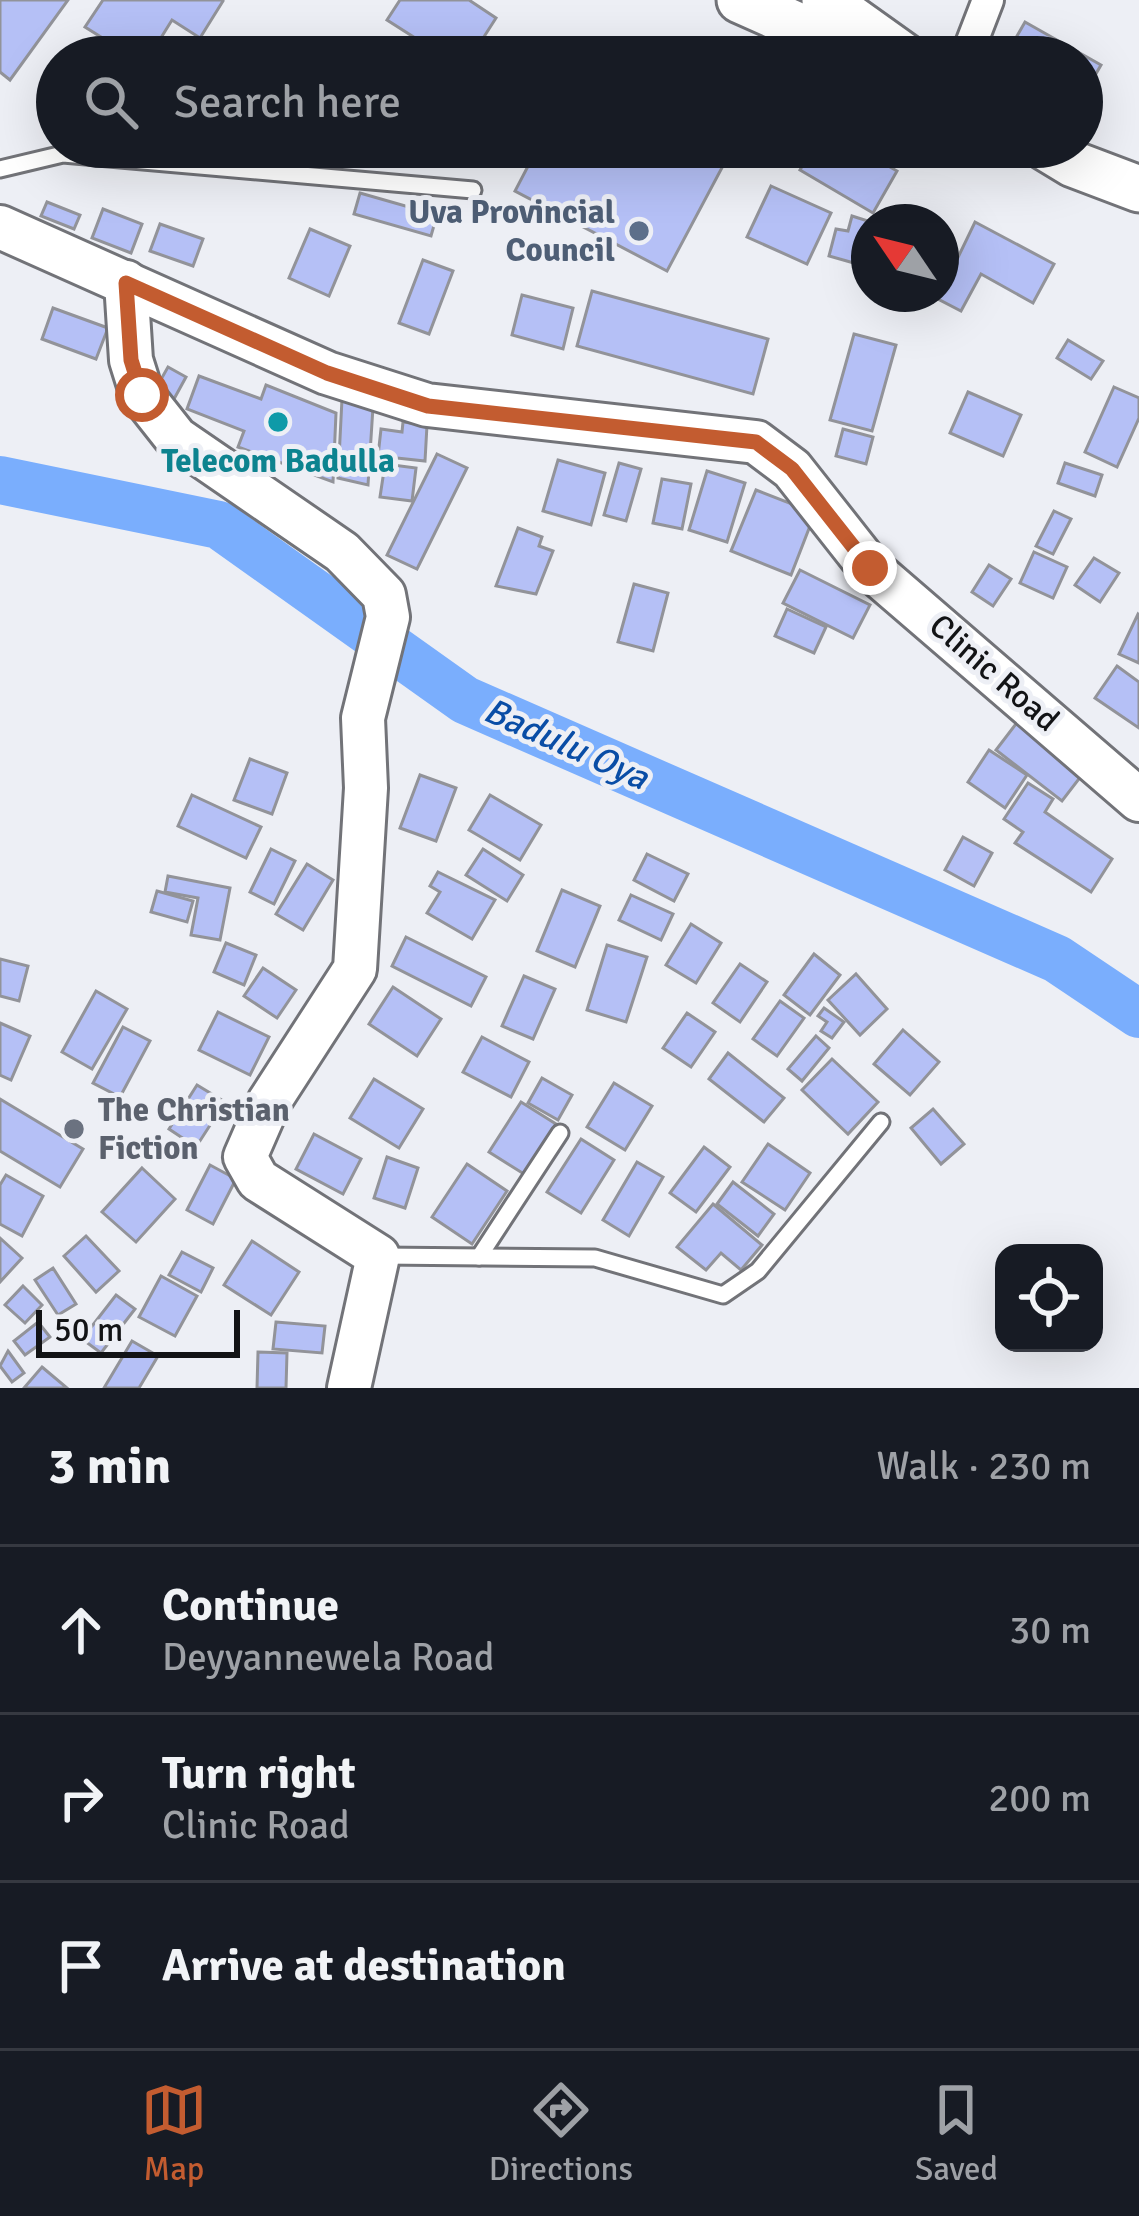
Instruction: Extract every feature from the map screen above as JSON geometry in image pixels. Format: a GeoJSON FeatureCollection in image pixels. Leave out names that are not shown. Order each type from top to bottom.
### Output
{"type":"FeatureCollection","features":[{"type":"Feature","properties":{"kind":"main road"},"geometry":{"type":"LineString","coordinates":[[740,0],[821,36]]}},
{"type":"Feature","properties":{"kind":"main road"},"geometry":{"type":"LineString","coordinates":[[825,0],[876,36]]}},
{"type":"Feature","properties":{"kind":"main road"},"geometry":{"type":"LineString","coordinates":[[1084,168],[1139,189]]}},
{"type":"Feature","properties":{"kind":"street"},"geometry":{"type":"LineString","coordinates":[[974,36],[988,0]]}},
{"type":"Feature","properties":{"kind":"street","name":"Clinic Road"},"geometry":{"type":"LineString","coordinates":[[0,226],[327,373],[428,406],[756,442],[792,469],[870,568],[1139,800]]}},
{"type":"Feature","properties":{"kind":"street"},"geometry":{"type":"LineString","coordinates":[[126,283],[131,360],[142,395],[176,438],[342,552],[384,595],[388,617],[363,718],[366,788],[355,969],[269,1102],[245,1156],[258,1180],[378,1256],[349,1388]]}},
{"type":"Feature","properties":{"kind":"lane"},"geometry":{"type":"LineString","coordinates":[[0,170],[36,161]]}},
{"type":"Feature","properties":{"kind":"lane"},"geometry":{"type":"LineString","coordinates":[[222,168],[473,190]]}},
{"type":"Feature","properties":{"kind":"lane"},"geometry":{"type":"LineString","coordinates":[[378,1256],[595,1258],[723,1295],[758,1271],[881,1122]]}},
{"type":"Feature","properties":{"kind":"lane"},"geometry":{"type":"LineString","coordinates":[[479,1257],[560,1133]]}},
{"type":"Feature","properties":{"kind":"building"},"geometry":{"type":"Polygon","coordinates":[[[0,0],[68,0],[42,36],[36,36],[36,44],[10,80],[0,72],[0,0]]]}},
{"type":"Feature","properties":{"kind":"building"},"geometry":{"type":"Polygon","coordinates":[[[103,0],[223,1],[201,36],[172,20],[162,36],[99,36],[85,27],[103,0]]]}},
{"type":"Feature","properties":{"kind":"building"},"geometry":{"type":"Polygon","coordinates":[[[400,0],[469,0],[496,18],[484,36],[412,36],[387,20],[400,0]]]}},
{"type":"Feature","properties":{"kind":"building"},"geometry":{"type":"Polygon","coordinates":[[[1025,22],[1050,36],[1017,36],[1025,22]]]}},
{"type":"Feature","properties":{"kind":"building","name":"Uva Provincial Council"},"geometry":{"type":"Polygon","coordinates":[[[527,168],[722,168],[667,271],[515,191],[527,168]]]}},
{"type":"Feature","properties":{"kind":"building"},"geometry":{"type":"Polygon","coordinates":[[[801,168],[897,171],[878,204],[858,204],[801,168]]]}},
{"type":"Feature","properties":{"kind":"building"},"geometry":{"type":"Polygon","coordinates":[[[771,186],[831,213],[807,264],[747,237],[771,186]]]}},
{"type":"Feature","properties":{"kind":"building"},"geometry":{"type":"Polygon","coordinates":[[[360,193],[437,215],[431,236],[354,214],[360,193]]]}},
{"type":"Feature","properties":{"kind":"building"},"geometry":{"type":"Polygon","coordinates":[[[47,202],[80,215],[74,229],[41,216],[47,202]]]}},
{"type":"Feature","properties":{"kind":"building"},"geometry":{"type":"Polygon","coordinates":[[[103,209],[142,224],[131,253],[92,238],[103,209]]]}},
{"type":"Feature","properties":{"kind":"building"},"geometry":{"type":"Polygon","coordinates":[[[851,220],[851,262],[829,256],[836,229],[848,231],[851,220]]]}},
{"type":"Feature","properties":{"kind":"building"},"geometry":{"type":"Polygon","coordinates":[[[975,222],[1054,264],[1033,303],[981,274],[961,311],[959,255],[975,222]]]}},
{"type":"Feature","properties":{"kind":"building"},"geometry":{"type":"Polygon","coordinates":[[[160,224],[203,239],[193,266],[150,251],[160,224]]]}},
{"type":"Feature","properties":{"kind":"building"},"geometry":{"type":"Polygon","coordinates":[[[310,229],[350,246],[329,296],[289,278],[310,229]]]}},
{"type":"Feature","properties":{"kind":"building"},"geometry":{"type":"Polygon","coordinates":[[[423,260],[453,271],[429,334],[399,323],[423,260]]]}},
{"type":"Feature","properties":{"kind":"building"},"geometry":{"type":"Polygon","coordinates":[[[592,291],[768,339],[753,394],[577,346],[592,291]]]}},
{"type":"Feature","properties":{"kind":"building"},"geometry":{"type":"Polygon","coordinates":[[[522,295],[573,308],[563,349],[512,335],[522,295]]]}},
{"type":"Feature","properties":{"kind":"building"},"geometry":{"type":"Polygon","coordinates":[[[53,308],[108,328],[96,359],[42,339],[53,308]]]}},
{"type":"Feature","properties":{"kind":"building"},"geometry":{"type":"Polygon","coordinates":[[[854,334],[896,345],[872,431],[830,420],[854,334]]]}},
{"type":"Feature","properties":{"kind":"building"},"geometry":{"type":"Polygon","coordinates":[[[1068,340],[1103,361],[1091,379],[1057,358],[1068,340]]]}},
{"type":"Feature","properties":{"kind":"building"},"geometry":{"type":"Polygon","coordinates":[[[168,367],[186,377],[174,399],[155,390],[168,367]]]}},
{"type":"Feature","properties":{"kind":"building","name":"Telecom Badulla"},"geometry":{"type":"Polygon","coordinates":[[[199,376],[261,399],[266,385],[336,413],[333,482],[238,447],[244,431],[187,409],[199,376]]]}},
{"type":"Feature","properties":{"kind":"building"},"geometry":{"type":"Polygon","coordinates":[[[1114,387],[1139,398],[1139,418],[1117,467],[1085,452],[1114,387]]]}},
{"type":"Feature","properties":{"kind":"building"},"geometry":{"type":"Polygon","coordinates":[[[968,392],[1021,415],[1003,456],[950,433],[968,392]]]}},
{"type":"Feature","properties":{"kind":"building"},"geometry":{"type":"Polygon","coordinates":[[[342,399],[373,407],[368,485],[338,478],[342,399]]]}},
{"type":"Feature","properties":{"kind":"building"},"geometry":{"type":"Polygon","coordinates":[[[403,422],[427,425],[425,461],[378,456],[381,429],[402,432],[403,422]]]}},
{"type":"Feature","properties":{"kind":"building"},"geometry":{"type":"Polygon","coordinates":[[[843,429],[873,437],[866,464],[836,456],[843,429]]]}},
{"type":"Feature","properties":{"kind":"building"},"geometry":{"type":"Polygon","coordinates":[[[437,454],[467,468],[417,569],[387,555],[437,454]]]}},
{"type":"Feature","properties":{"kind":"building"},"geometry":{"type":"Polygon","coordinates":[[[558,460],[605,473],[591,525],[543,511],[558,460]]]}},
{"type":"Feature","properties":{"kind":"building"},"geometry":{"type":"Polygon","coordinates":[[[619,463],[641,469],[626,521],[604,515],[619,463]]]}},
{"type":"Feature","properties":{"kind":"building"},"geometry":{"type":"Polygon","coordinates":[[[1065,463],[1102,475],[1095,496],[1058,483],[1065,463]]]}},
{"type":"Feature","properties":{"kind":"building"},"geometry":{"type":"Polygon","coordinates":[[[385,464],[416,468],[412,501],[380,497],[385,464]]]}},
{"type":"Feature","properties":{"kind":"building"},"geometry":{"type":"Polygon","coordinates":[[[707,471],[745,483],[727,542],[689,530],[707,471]]]}},
{"type":"Feature","properties":{"kind":"building"},"geometry":{"type":"Polygon","coordinates":[[[662,479],[691,484],[682,529],[653,523],[662,479]]]}},
{"type":"Feature","properties":{"kind":"building"},"geometry":{"type":"Polygon","coordinates":[[[756,490],[815,513],[791,575],[731,551],[756,490]]]}},
{"type":"Feature","properties":{"kind":"building"},"geometry":{"type":"Polygon","coordinates":[[[1054,511],[1071,519],[1053,554],[1036,546],[1054,511]]]}},
{"type":"Feature","properties":{"kind":"building"},"geometry":{"type":"Polygon","coordinates":[[[518,528],[542,537],[539,546],[553,551],[536,594],[496,586],[518,528]]]}},
{"type":"Feature","properties":{"kind":"building"},"geometry":{"type":"Polygon","coordinates":[[[1034,552],[1067,567],[1053,598],[1020,583],[1034,552]]]}},
{"type":"Feature","properties":{"kind":"building"},"geometry":{"type":"Polygon","coordinates":[[[1094,558],[1119,573],[1100,602],[1075,585],[1094,558]]]}},
{"type":"Feature","properties":{"kind":"building"},"geometry":{"type":"Polygon","coordinates":[[[989,565],[1011,579],[993,606],[972,592],[989,565]]]}},
{"type":"Feature","properties":{"kind":"building"},"geometry":{"type":"Polygon","coordinates":[[[800,570],[870,605],[853,638],[783,603],[800,570]]]}},
{"type":"Feature","properties":{"kind":"building"},"geometry":{"type":"Polygon","coordinates":[[[634,584],[668,593],[653,651],[618,642],[634,584]]]}},
{"type":"Feature","properties":{"kind":"building"},"geometry":{"type":"Polygon","coordinates":[[[787,609],[826,627],[814,653],[775,636],[787,609]]]}},
{"type":"Feature","properties":{"kind":"building"},"geometry":{"type":"Polygon","coordinates":[[[1139,615],[1139,663],[1119,654],[1139,615]]]}},
{"type":"Feature","properties":{"kind":"building"},"geometry":{"type":"Polygon","coordinates":[[[1117,666],[1139,682],[1139,728],[1095,698],[1117,666]]]}},
{"type":"Feature","properties":{"kind":"building"},"geometry":{"type":"Polygon","coordinates":[[[1019,720],[1085,771],[1062,801],[996,750],[1019,720]]]}},
{"type":"Feature","properties":{"kind":"building"},"geometry":{"type":"Polygon","coordinates":[[[989,750],[1027,775],[1005,808],[968,782],[989,750]]]}},
{"type":"Feature","properties":{"kind":"building"},"geometry":{"type":"Polygon","coordinates":[[[250,759],[287,773],[272,814],[234,800],[250,759]]]}},
{"type":"Feature","properties":{"kind":"building"},"geometry":{"type":"Polygon","coordinates":[[[420,775],[456,788],[436,841],[400,828],[420,775]]]}},
{"type":"Feature","properties":{"kind":"building"},"geometry":{"type":"Polygon","coordinates":[[[1028,783],[1053,799],[1045,812],[1112,859],[1091,892],[1015,843],[1023,832],[1004,819],[1028,783]]]}},
{"type":"Feature","properties":{"kind":"building"},"geometry":{"type":"Polygon","coordinates":[[[192,795],[261,827],[246,858],[178,826],[192,795]]]}},
{"type":"Feature","properties":{"kind":"building"},"geometry":{"type":"Polygon","coordinates":[[[490,795],[541,825],[520,860],[469,830],[490,795]]]}},
{"type":"Feature","properties":{"kind":"building"},"geometry":{"type":"Polygon","coordinates":[[[963,837],[992,853],[974,886],[945,870],[963,837]]]}},
{"type":"Feature","properties":{"kind":"building"},"geometry":{"type":"Polygon","coordinates":[[[271,849],[295,861],[274,904],[250,892],[271,849]]]}},
{"type":"Feature","properties":{"kind":"building"},"geometry":{"type":"Polygon","coordinates":[[[483,849],[523,875],[507,901],[466,875],[483,849]]]}},
{"type":"Feature","properties":{"kind":"building"},"geometry":{"type":"Polygon","coordinates":[[[647,854],[688,874],[674,901],[634,880],[647,854]]]}},
{"type":"Feature","properties":{"kind":"building"},"geometry":{"type":"Polygon","coordinates":[[[307,864],[333,880],[303,930],[276,914],[307,864]]]}},
{"type":"Feature","properties":{"kind":"building"},"geometry":{"type":"Polygon","coordinates":[[[438,872],[495,900],[472,939],[427,913],[440,892],[430,886],[438,872]]]}},
{"type":"Feature","properties":{"kind":"building"},"geometry":{"type":"Polygon","coordinates":[[[168,876],[230,888],[220,940],[191,935],[198,898],[165,892],[168,876]]]}},
{"type":"Feature","properties":{"kind":"building"},"geometry":{"type":"Polygon","coordinates":[[[562,890],[600,906],[575,967],[537,951],[562,890]]]}},
{"type":"Feature","properties":{"kind":"building"},"geometry":{"type":"Polygon","coordinates":[[[157,891],[193,901],[187,922],[151,912],[157,891]]]}},
{"type":"Feature","properties":{"kind":"building"},"geometry":{"type":"Polygon","coordinates":[[[631,895],[673,914],[661,940],[619,920],[631,895]]]}},
{"type":"Feature","properties":{"kind":"building"},"geometry":{"type":"Polygon","coordinates":[[[691,924],[721,943],[696,983],[666,965],[691,924]]]}},
{"type":"Feature","properties":{"kind":"building"},"geometry":{"type":"Polygon","coordinates":[[[406,937],[486,977],[471,1006],[392,966],[406,937]]]}},
{"type":"Feature","properties":{"kind":"building"},"geometry":{"type":"Polygon","coordinates":[[[226,943],[256,955],[244,985],[214,972],[226,943]]]}},
{"type":"Feature","properties":{"kind":"building"},"geometry":{"type":"Polygon","coordinates":[[[607,945],[647,957],[626,1022],[587,1010],[607,945]]]}},
{"type":"Feature","properties":{"kind":"building"},"geometry":{"type":"Polygon","coordinates":[[[814,954],[840,975],[810,1015],[784,995],[814,954]]]}},
{"type":"Feature","properties":{"kind":"building"},"geometry":{"type":"Polygon","coordinates":[[[0,959],[28,966],[19,1001],[0,996],[0,959]]]}},
{"type":"Feature","properties":{"kind":"building"},"geometry":{"type":"Polygon","coordinates":[[[740,964],[767,982],[740,1022],[713,1003],[740,964]]]}},
{"type":"Feature","properties":{"kind":"building"},"geometry":{"type":"Polygon","coordinates":[[[263,968],[296,990],[277,1018],[244,996],[263,968]]]}},
{"type":"Feature","properties":{"kind":"building"},"geometry":{"type":"Polygon","coordinates":[[[856,974],[887,1009],[860,1035],[828,1000],[856,974]]]}},
{"type":"Feature","properties":{"kind":"building"},"geometry":{"type":"Polygon","coordinates":[[[524,976],[555,989],[533,1039],[502,1026],[524,976]]]}},
{"type":"Feature","properties":{"kind":"building"},"geometry":{"type":"Polygon","coordinates":[[[393,987],[441,1019],[417,1056],[369,1024],[393,987]]]}},
{"type":"Feature","properties":{"kind":"building"},"geometry":{"type":"Polygon","coordinates":[[[96,991],[127,1009],[92,1069],[62,1052],[96,991]]]}},
{"type":"Feature","properties":{"kind":"building"},"geometry":{"type":"Polygon","coordinates":[[[780,1001],[804,1018],[777,1056],[753,1039],[780,1001]]]}},
{"type":"Feature","properties":{"kind":"building"},"geometry":{"type":"Polygon","coordinates":[[[824,1008],[844,1022],[832,1038],[821,1031],[827,1022],[818,1016],[824,1008]]]}},
{"type":"Feature","properties":{"kind":"building"},"geometry":{"type":"Polygon","coordinates":[[[218,1012],[269,1037],[250,1075],[199,1050],[218,1012]]]}},
{"type":"Feature","properties":{"kind":"building"},"geometry":{"type":"Polygon","coordinates":[[[687,1013],[715,1032],[691,1067],[663,1048],[687,1013]]]}},
{"type":"Feature","properties":{"kind":"building"},"geometry":{"type":"Polygon","coordinates":[[[0,1023],[30,1036],[11,1080],[0,1075],[0,1023]]]}},
{"type":"Feature","properties":{"kind":"building"},"geometry":{"type":"Polygon","coordinates":[[[123,1027],[150,1041],[120,1097],[93,1083],[123,1027]]]}},
{"type":"Feature","properties":{"kind":"building"},"geometry":{"type":"Polygon","coordinates":[[[903,1030],[939,1062],[910,1095],[874,1064],[903,1030]]]}},
{"type":"Feature","properties":{"kind":"building"},"geometry":{"type":"Polygon","coordinates":[[[816,1036],[829,1048],[802,1081],[788,1069],[816,1036]]]}},
{"type":"Feature","properties":{"kind":"building"},"geometry":{"type":"Polygon","coordinates":[[[482,1037],[529,1062],[511,1097],[463,1072],[482,1037]]]}},
{"type":"Feature","properties":{"kind":"building"},"geometry":{"type":"Polygon","coordinates":[[[728,1053],[784,1098],[764,1122],[709,1079],[728,1053]]]}},
{"type":"Feature","properties":{"kind":"building"},"geometry":{"type":"Polygon","coordinates":[[[832,1059],[878,1102],[848,1134],[802,1090],[832,1059]]]}},
{"type":"Feature","properties":{"kind":"building"},"geometry":{"type":"Polygon","coordinates":[[[542,1078],[572,1095],[558,1120],[528,1103],[542,1078]]]}},
{"type":"Feature","properties":{"kind":"building"},"geometry":{"type":"Polygon","coordinates":[[[374,1079],[423,1109],[399,1148],[350,1118],[374,1079]]]}},
{"type":"Feature","properties":{"kind":"building"},"geometry":{"type":"Polygon","coordinates":[[[614,1083],[652,1106],[625,1150],[587,1127],[614,1083]]]}},
{"type":"Feature","properties":{"kind":"building"},"geometry":{"type":"Polygon","coordinates":[[[197,1085],[225,1102],[196,1147],[169,1129],[197,1085]]]}},
{"type":"Feature","properties":{"kind":"building"},"geometry":{"type":"Polygon","coordinates":[[[0,1099],[83,1149],[60,1187],[0,1151],[0,1099]]]}},
{"type":"Feature","properties":{"kind":"building"},"geometry":{"type":"Polygon","coordinates":[[[521,1102],[556,1124],[524,1174],[489,1152],[521,1102]]]}},
{"type":"Feature","properties":{"kind":"building"},"geometry":{"type":"Polygon","coordinates":[[[933,1109],[964,1144],[941,1164],[911,1128],[933,1109]]]}},
{"type":"Feature","properties":{"kind":"building"},"geometry":{"type":"Polygon","coordinates":[[[314,1134],[361,1159],[343,1194],[296,1169],[314,1134]]]}},
{"type":"Feature","properties":{"kind":"building"},"geometry":{"type":"Polygon","coordinates":[[[581,1139],[614,1160],[581,1213],[547,1192],[581,1139]]]}},
{"type":"Feature","properties":{"kind":"building"},"geometry":{"type":"Polygon","coordinates":[[[768,1144],[810,1173],[785,1210],[742,1182],[768,1144]]]}},
{"type":"Feature","properties":{"kind":"building"},"geometry":{"type":"Polygon","coordinates":[[[704,1147],[730,1167],[696,1212],[670,1193],[704,1147]]]}},
{"type":"Feature","properties":{"kind":"building"},"geometry":{"type":"Polygon","coordinates":[[[387,1157],[418,1168],[405,1208],[374,1198],[387,1157]]]}},
{"type":"Feature","properties":{"kind":"building"},"geometry":{"type":"Polygon","coordinates":[[[637,1162],[663,1177],[629,1236],[603,1220],[637,1162]]]}},
{"type":"Feature","properties":{"kind":"building"},"geometry":{"type":"Polygon","coordinates":[[[467,1164],[507,1191],[472,1244],[432,1217],[467,1164]]]}},
{"type":"Feature","properties":{"kind":"building"},"geometry":{"type":"Polygon","coordinates":[[[210,1165],[236,1179],[213,1224],[187,1210],[210,1165]]]}},
{"type":"Feature","properties":{"kind":"building"},"geometry":{"type":"Polygon","coordinates":[[[142,1168],[175,1199],[136,1242],[102,1212],[142,1168]]]}},
{"type":"Feature","properties":{"kind":"building"},"geometry":{"type":"Polygon","coordinates":[[[6,1175],[43,1196],[22,1236],[0,1224],[0,1185],[6,1175]]]}},
{"type":"Feature","properties":{"kind":"building"},"geometry":{"type":"Polygon","coordinates":[[[733,1182],[774,1214],[758,1236],[717,1204],[733,1182]]]}},
{"type":"Feature","properties":{"kind":"building"},"geometry":{"type":"Polygon","coordinates":[[[713,1204],[762,1245],[741,1270],[721,1253],[706,1270],[677,1247],[713,1204]]]}},
{"type":"Feature","properties":{"kind":"building"},"geometry":{"type":"Polygon","coordinates":[[[86,1236],[119,1271],[96,1292],[64,1256],[86,1236]]]}},
{"type":"Feature","properties":{"kind":"building"},"geometry":{"type":"Polygon","coordinates":[[[0,1238],[22,1258],[0,1282],[0,1238]]]}},
{"type":"Feature","properties":{"kind":"building"},"geometry":{"type":"Polygon","coordinates":[[[252,1241],[299,1272],[271,1315],[224,1285],[252,1241]]]}},
{"type":"Feature","properties":{"kind":"building"},"geometry":{"type":"Polygon","coordinates":[[[182,1252],[213,1268],[201,1292],[169,1275],[182,1252]]]}},
{"type":"Feature","properties":{"kind":"building"},"geometry":{"type":"Polygon","coordinates":[[[53,1268],[76,1304],[58,1315],[35,1280],[53,1268]]]}},
{"type":"Feature","properties":{"kind":"building"},"geometry":{"type":"Polygon","coordinates":[[[161,1276],[197,1296],[175,1336],[139,1317],[161,1276]]]}},
{"type":"Feature","properties":{"kind":"building"},"geometry":{"type":"Polygon","coordinates":[[[23,1286],[42,1305],[25,1323],[5,1305],[23,1286]]]}},
{"type":"Feature","properties":{"kind":"building"},"geometry":{"type":"Polygon","coordinates":[[[116,1295],[135,1309],[101,1353],[82,1339],[116,1295]]]}},
{"type":"Feature","properties":{"kind":"building"},"geometry":{"type":"Polygon","coordinates":[[[38,1322],[50,1337],[25,1355],[14,1341],[38,1322]]]}},
{"type":"Feature","properties":{"kind":"building"},"geometry":{"type":"Polygon","coordinates":[[[276,1322],[325,1326],[322,1353],[273,1349],[276,1322]]]}},
{"type":"Feature","properties":{"kind":"building"},"geometry":{"type":"Polygon","coordinates":[[[132,1341],[158,1356],[139,1388],[104,1388],[132,1341]]]}},
{"type":"Feature","properties":{"kind":"building"},"geometry":{"type":"Polygon","coordinates":[[[8,1351],[24,1373],[12,1382],[0,1366],[8,1351]]]}},
{"type":"Feature","properties":{"kind":"building"},"geometry":{"type":"Polygon","coordinates":[[[258,1352],[287,1353],[286,1388],[257,1388],[258,1352]]]}},
{"type":"Feature","properties":{"kind":"building"},"geometry":{"type":"Polygon","coordinates":[[[42,1367],[67,1388],[24,1388],[42,1367]]]}},
{"type":"Feature","properties":{"kind":"waterway","name":"Badulu Oya"},"geometry":{"type":"LineString","coordinates":[[0,480],[219,525],[465,700],[1057,959],[1139,1014]]}},
{"type":"Feature","properties":{"kind":"place","name":"Uva Provincial Council"},"geometry":{"type":"Point","coordinates":[639,231]}},
{"type":"Feature","properties":{"kind":"place","name":"Telecom Badulla"},"geometry":{"type":"Point","coordinates":[278,422]}},
{"type":"Feature","properties":{"kind":"place","name":"The Christian Fiction"},"geometry":{"type":"Point","coordinates":[74,1129]}},
{"type":"Feature","properties":{"kind":"route"},"geometry":{"type":"LineString","coordinates":[[142,395],[131,360],[126,283],[327,373],[428,406],[756,442],[792,469],[828,521],[870,568]]}}]}
